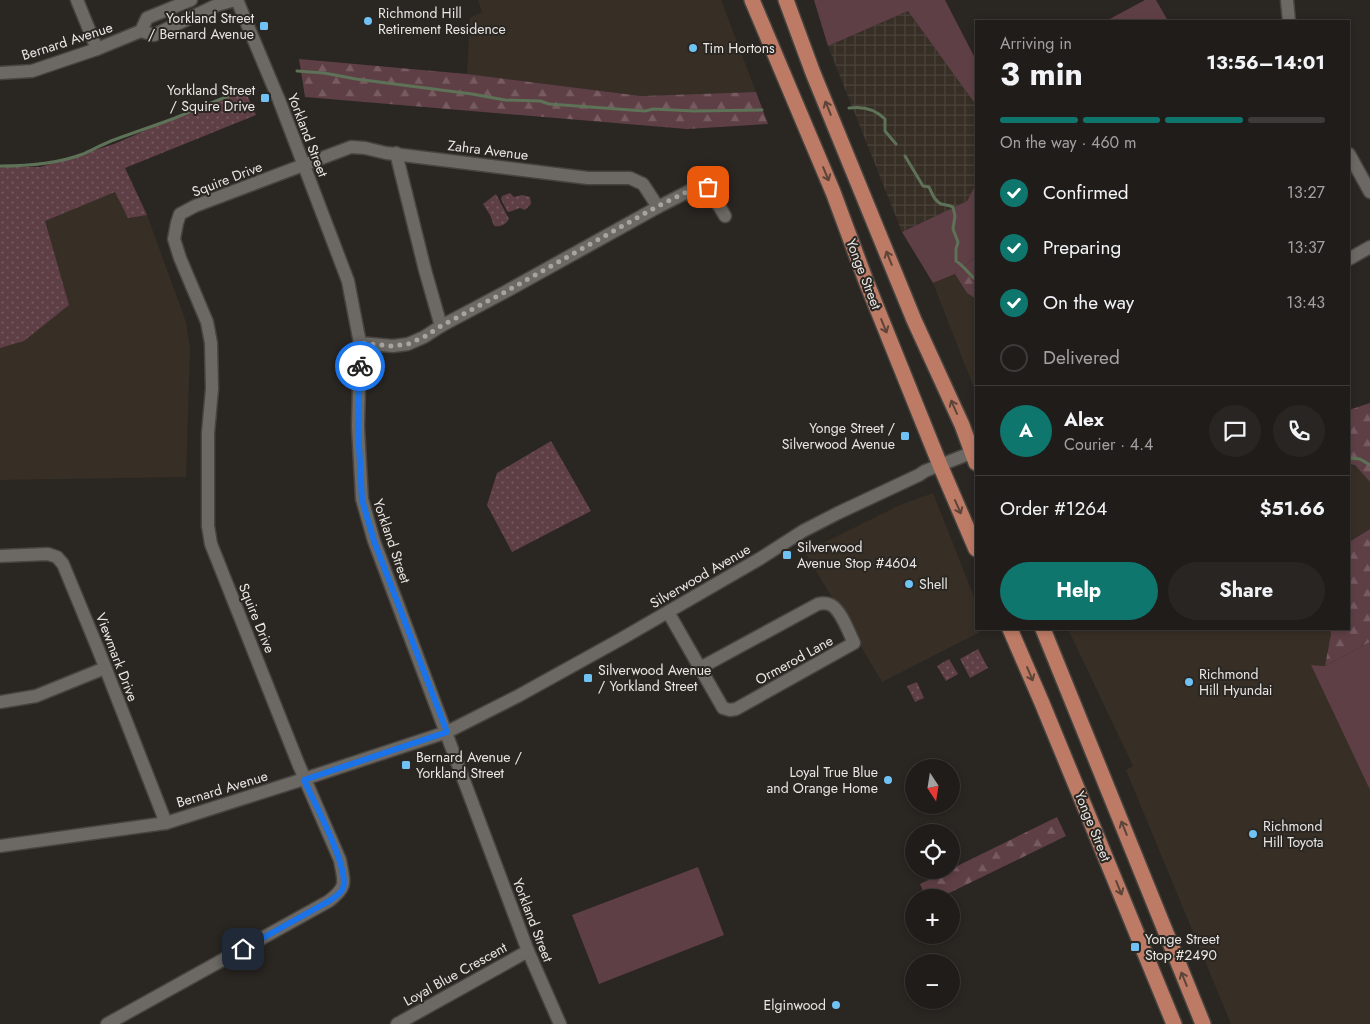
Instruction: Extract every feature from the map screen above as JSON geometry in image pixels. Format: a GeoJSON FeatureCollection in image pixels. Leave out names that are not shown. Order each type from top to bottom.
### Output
{"type":"FeatureCollection","features":[{"type":"Feature","properties":{"kind":"main road","name":"Yonge Street"},"geometry":{"type":"LineString","coordinates":[[752,0],[833,192],[866,281],[975,547]]}},
{"type":"Feature","properties":{"kind":"main road","name":"Yonge Street"},"geometry":{"type":"LineString","coordinates":[[786,0],[817,82],[914,320],[975,456]]}},
{"type":"Feature","properties":{"kind":"main road","name":"Yonge Street"},"geometry":{"type":"LineString","coordinates":[[1010,630],[1174,1024]]}},
{"type":"Feature","properties":{"kind":"main road","name":"Yonge Street"},"geometry":{"type":"LineString","coordinates":[[1043,630],[1203,1024]]}},
{"type":"Feature","properties":{"kind":"street"},"geometry":{"type":"LineString","coordinates":[[77,0],[97,49]]}},
{"type":"Feature","properties":{"kind":"street","name":"Bernard Avenue"},"geometry":{"type":"LineString","coordinates":[[141,31],[147,18],[191,0]]}},
{"type":"Feature","properties":{"kind":"street","name":"Bernard Avenue"},"geometry":{"type":"LineString","coordinates":[[0,73],[32,71],[97,49],[141,31],[154,35],[216,5],[236,0]]}},
{"type":"Feature","properties":{"kind":"street","name":"Yorkland Street"},"geometry":{"type":"LineString","coordinates":[[236,0],[279,100],[348,281],[360,343],[358,427],[362,500],[374,541],[528,951],[560,1024]]}},
{"type":"Feature","properties":{"kind":"street"},"geometry":{"type":"LineString","coordinates":[[1287,0],[1289,20]]}},
{"type":"Feature","properties":{"kind":"street","name":"Zahra Avenue"},"geometry":{"type":"LineString","coordinates":[[304,165],[351,148],[365,148],[386,153],[588,178],[630,178],[643,184],[658,206]]}},
{"type":"Feature","properties":{"kind":"street"},"geometry":{"type":"LineString","coordinates":[[396,153],[441,326]]}},
{"type":"Feature","properties":{"kind":"street"},"geometry":{"type":"LineString","coordinates":[[1350,156],[1370,192]]}},
{"type":"Feature","properties":{"kind":"street","name":"Squire Drive"},"geometry":{"type":"LineString","coordinates":[[107,1024],[311,912],[329,901],[343,887],[340,860],[304,780],[211,544],[208,526],[208,433],[212,389],[211,343],[207,322],[174,239],[176,223],[180,214],[195,206],[304,165]]}},
{"type":"Feature","properties":{"kind":"street"},"geometry":{"type":"LineString","coordinates":[[360,343],[392,346],[408,344],[424,337],[658,206],[701,185],[708,187],[725,216]]}},
{"type":"Feature","properties":{"kind":"street"},"geometry":{"type":"LineString","coordinates":[[1350,258],[1370,247]]}},
{"type":"Feature","properties":{"kind":"street","name":"Silverwood Avenue"},"geometry":{"type":"LineString","coordinates":[[447,732],[518,696],[668,612],[761,558],[803,531],[925,471],[975,456]]}},
{"type":"Feature","properties":{"kind":"street","name":"Viewmark Drive"},"geometry":{"type":"LineString","coordinates":[[0,556],[48,554],[57,557],[63,564],[166,823]]}},
{"type":"Feature","properties":{"kind":"street","name":"Ormerod Lane"},"geometry":{"type":"LineString","coordinates":[[668,612],[700,668],[723,708],[730,710],[734,710],[854,643],[840,614],[831,605],[824,603],[818,604],[700,668]]}},
{"type":"Feature","properties":{"kind":"street"},"geometry":{"type":"LineString","coordinates":[[0,702],[36,696],[105,668]]}},
{"type":"Feature","properties":{"kind":"street","name":"Bernard Avenue"},"geometry":{"type":"LineString","coordinates":[[0,846],[166,823],[304,780],[447,732]]}},
{"type":"Feature","properties":{"kind":"street","name":"Loyal Blue Crescent"},"geometry":{"type":"LineString","coordinates":[[397,1024],[528,951]]}},
{"type":"Feature","properties":{"kind":"shaded area"},"geometry":{"type":"Polygon","coordinates":[[[478,0],[721,0],[756,92],[641,96],[467,74],[470,18],[482,12],[478,0]]]}},
{"type":"Feature","properties":{"kind":"shaded area"},"geometry":{"type":"Polygon","coordinates":[[[908,11],[975,104],[975,186],[967,201],[902,232],[828,46],[908,11]]]}},
{"type":"Feature","properties":{"kind":"shaded area"},"geometry":{"type":"Polygon","coordinates":[[[115,192],[128,217],[147,215],[186,322],[190,349],[186,477],[0,480],[0,348],[24,341],[69,305],[44,221],[115,192]]]}},
{"type":"Feature","properties":{"kind":"shaded area"},"geometry":{"type":"Polygon","coordinates":[[[955,274],[967,293],[975,298],[975,390],[933,283],[955,274]]]}},
{"type":"Feature","properties":{"kind":"shaded area"},"geometry":{"type":"Polygon","coordinates":[[[1350,464],[1355,465],[1370,482],[1370,529],[1350,541],[1350,464]]]}},
{"type":"Feature","properties":{"kind":"shaded area"},"geometry":{"type":"Polygon","coordinates":[[[933,493],[975,599],[975,630],[984,630],[882,682],[805,552],[900,505],[933,493]]]}},
{"type":"Feature","properties":{"kind":"shaded area"},"geometry":{"type":"Polygon","coordinates":[[[1068,630],[1330,630],[1325,666],[1311,665],[1370,790],[1370,1024],[1231,1024],[1126,770],[1133,766],[1068,630]]]}},
{"type":"Feature","properties":{"kind":"green space"},"geometry":{"type":"Polygon","coordinates":[[[814,0],[945,0],[975,58],[975,104],[908,11],[828,46],[814,0]]]}},
{"type":"Feature","properties":{"kind":"green space"},"geometry":{"type":"Polygon","coordinates":[[[1145,0],[1156,0],[1167,20],[1108,20],[1145,0]]]}},
{"type":"Feature","properties":{"kind":"green space"},"geometry":{"type":"Polygon","coordinates":[[[299,59],[467,74],[641,96],[756,92],[768,124],[687,129],[305,97],[299,59]]]}},
{"type":"Feature","properties":{"kind":"green space"},"geometry":{"type":"Polygon","coordinates":[[[244,88],[256,115],[125,168],[147,215],[128,218],[115,192],[45,221],[69,305],[24,341],[0,348],[0,167],[40,167],[114,144],[244,88]]]}},
{"type":"Feature","properties":{"kind":"green space"},"geometry":{"type":"Polygon","coordinates":[[[975,186],[975,257],[955,274],[933,283],[902,232],[967,201],[975,186]]]}},
{"type":"Feature","properties":{"kind":"green space"},"geometry":{"type":"Polygon","coordinates":[[[510,193],[514,197],[522,195],[530,197],[531,204],[525,210],[520,208],[507,211],[501,199],[502,196],[510,193]]]}},
{"type":"Feature","properties":{"kind":"green space"},"geometry":{"type":"Polygon","coordinates":[[[496,194],[509,219],[499,226],[494,226],[483,204],[496,194]]]}},
{"type":"Feature","properties":{"kind":"green space"},"geometry":{"type":"Polygon","coordinates":[[[975,257],[975,298],[967,293],[955,274],[975,257]]]}},
{"type":"Feature","properties":{"kind":"green space"},"geometry":{"type":"Polygon","coordinates":[[[1370,403],[1370,482],[1355,465],[1350,464],[1350,410],[1370,403]]]}},
{"type":"Feature","properties":{"kind":"green space"},"geometry":{"type":"Polygon","coordinates":[[[551,441],[591,511],[512,552],[487,505],[497,473],[551,441]]]}},
{"type":"Feature","properties":{"kind":"green space"},"geometry":{"type":"Polygon","coordinates":[[[1370,529],[1370,642],[1325,666],[1330,630],[1350,630],[1350,541],[1370,529]]]}},
{"type":"Feature","properties":{"kind":"green space"},"geometry":{"type":"Polygon","coordinates":[[[1370,642],[1370,790],[1311,665],[1325,666],[1370,642]]]}},
{"type":"Feature","properties":{"kind":"green space"},"geometry":{"type":"Polygon","coordinates":[[[978,649],[988,668],[970,678],[960,659],[978,649]]]}},
{"type":"Feature","properties":{"kind":"green space"},"geometry":{"type":"Polygon","coordinates":[[[949,659],[958,674],[946,681],[937,666],[949,659]]]}},
{"type":"Feature","properties":{"kind":"green space"},"geometry":{"type":"Polygon","coordinates":[[[917,682],[924,698],[915,702],[907,686],[917,682]]]}},
{"type":"Feature","properties":{"kind":"green space"},"geometry":{"type":"Polygon","coordinates":[[[1057,817],[1066,836],[957,889],[922,889],[920,884],[930,879],[960,879],[960,865],[1057,817]]]}},
{"type":"Feature","properties":{"kind":"green space"},"geometry":{"type":"Polygon","coordinates":[[[698,867],[724,935],[599,984],[572,915],[698,867]]]}},
{"type":"Feature","properties":{"kind":"waterway"},"geometry":{"type":"LineString","coordinates":[[297,71],[324,73],[505,100],[540,101],[549,104],[645,111],[653,109],[694,111],[762,110]]}},
{"type":"Feature","properties":{"kind":"waterway"},"geometry":{"type":"LineString","coordinates":[[0,166],[42,164],[83,154],[111,141],[247,89]]}},
{"type":"Feature","properties":{"kind":"waterway"},"geometry":{"type":"LineString","coordinates":[[849,108],[859,107],[868,109],[885,119],[885,131],[896,144]]}},
{"type":"Feature","properties":{"kind":"waterway"},"geometry":{"type":"LineString","coordinates":[[905,156],[923,186],[929,187],[937,201],[953,207],[955,216],[953,229],[958,242],[956,261],[975,279]]}},
{"type":"Feature","properties":{"kind":"waterway"},"geometry":{"type":"LineString","coordinates":[[1350,458],[1360,459],[1370,465]]}},
{"type":"Feature","properties":{"kind":"way so far"},"geometry":{"type":"LineString","coordinates":[[360,366],[360,343],[392,346],[408,344],[424,337],[658,206],[701,185],[708,187]]}},
{"type":"Feature","properties":{"kind":"place","name":"Richmond Hill Retirement Residence"},"geometry":{"type":"Point","coordinates":[368,21]}},
{"type":"Feature","properties":{"kind":"place","name":"Yorkland Street / Bernard Avenue"},"geometry":{"type":"Point","coordinates":[264,26]}},
{"type":"Feature","properties":{"kind":"place","name":"Tim Hortons"},"geometry":{"type":"Point","coordinates":[693,48]}},
{"type":"Feature","properties":{"kind":"place","name":"Yorkland Street / Squire Drive"},"geometry":{"type":"Point","coordinates":[265,98]}},
{"type":"Feature","properties":{"kind":"place","name":"Yonge Street / Silverwood Avenue"},"geometry":{"type":"Point","coordinates":[905,436]}},
{"type":"Feature","properties":{"kind":"place","name":"Silverwood Avenue Stop #4604"},"geometry":{"type":"Point","coordinates":[787,555]}},
{"type":"Feature","properties":{"kind":"place","name":"Shell"},"geometry":{"type":"Point","coordinates":[909,584]}},
{"type":"Feature","properties":{"kind":"place","name":"Silverwood Avenue / Yorkland Street"},"geometry":{"type":"Point","coordinates":[588,678]}},
{"type":"Feature","properties":{"kind":"place","name":"Richmond Hill Hyundai"},"geometry":{"type":"Point","coordinates":[1189,682]}},
{"type":"Feature","properties":{"kind":"place","name":"Bernard Avenue / Yorkland Street"},"geometry":{"type":"Point","coordinates":[406,765]}},
{"type":"Feature","properties":{"kind":"place","name":"Loyal True Blue and Orange Home"},"geometry":{"type":"Point","coordinates":[888,780]}},
{"type":"Feature","properties":{"kind":"place","name":"Richmond Hill Toyota"},"geometry":{"type":"Point","coordinates":[1253,834]}},
{"type":"Feature","properties":{"kind":"place","name":"Yonge Street Stop #2490"},"geometry":{"type":"Point","coordinates":[1135,947]}},
{"type":"Feature","properties":{"kind":"place","name":"Elginwood"},"geometry":{"type":"Point","coordinates":[836,1005]}},
{"type":"Feature","properties":{"kind":"route"},"geometry":{"type":"LineString","coordinates":[[243,949],[329,901],[343,887],[340,860],[304,780],[447,732],[374,541],[362,500],[358,427],[360,366]]}}]}
